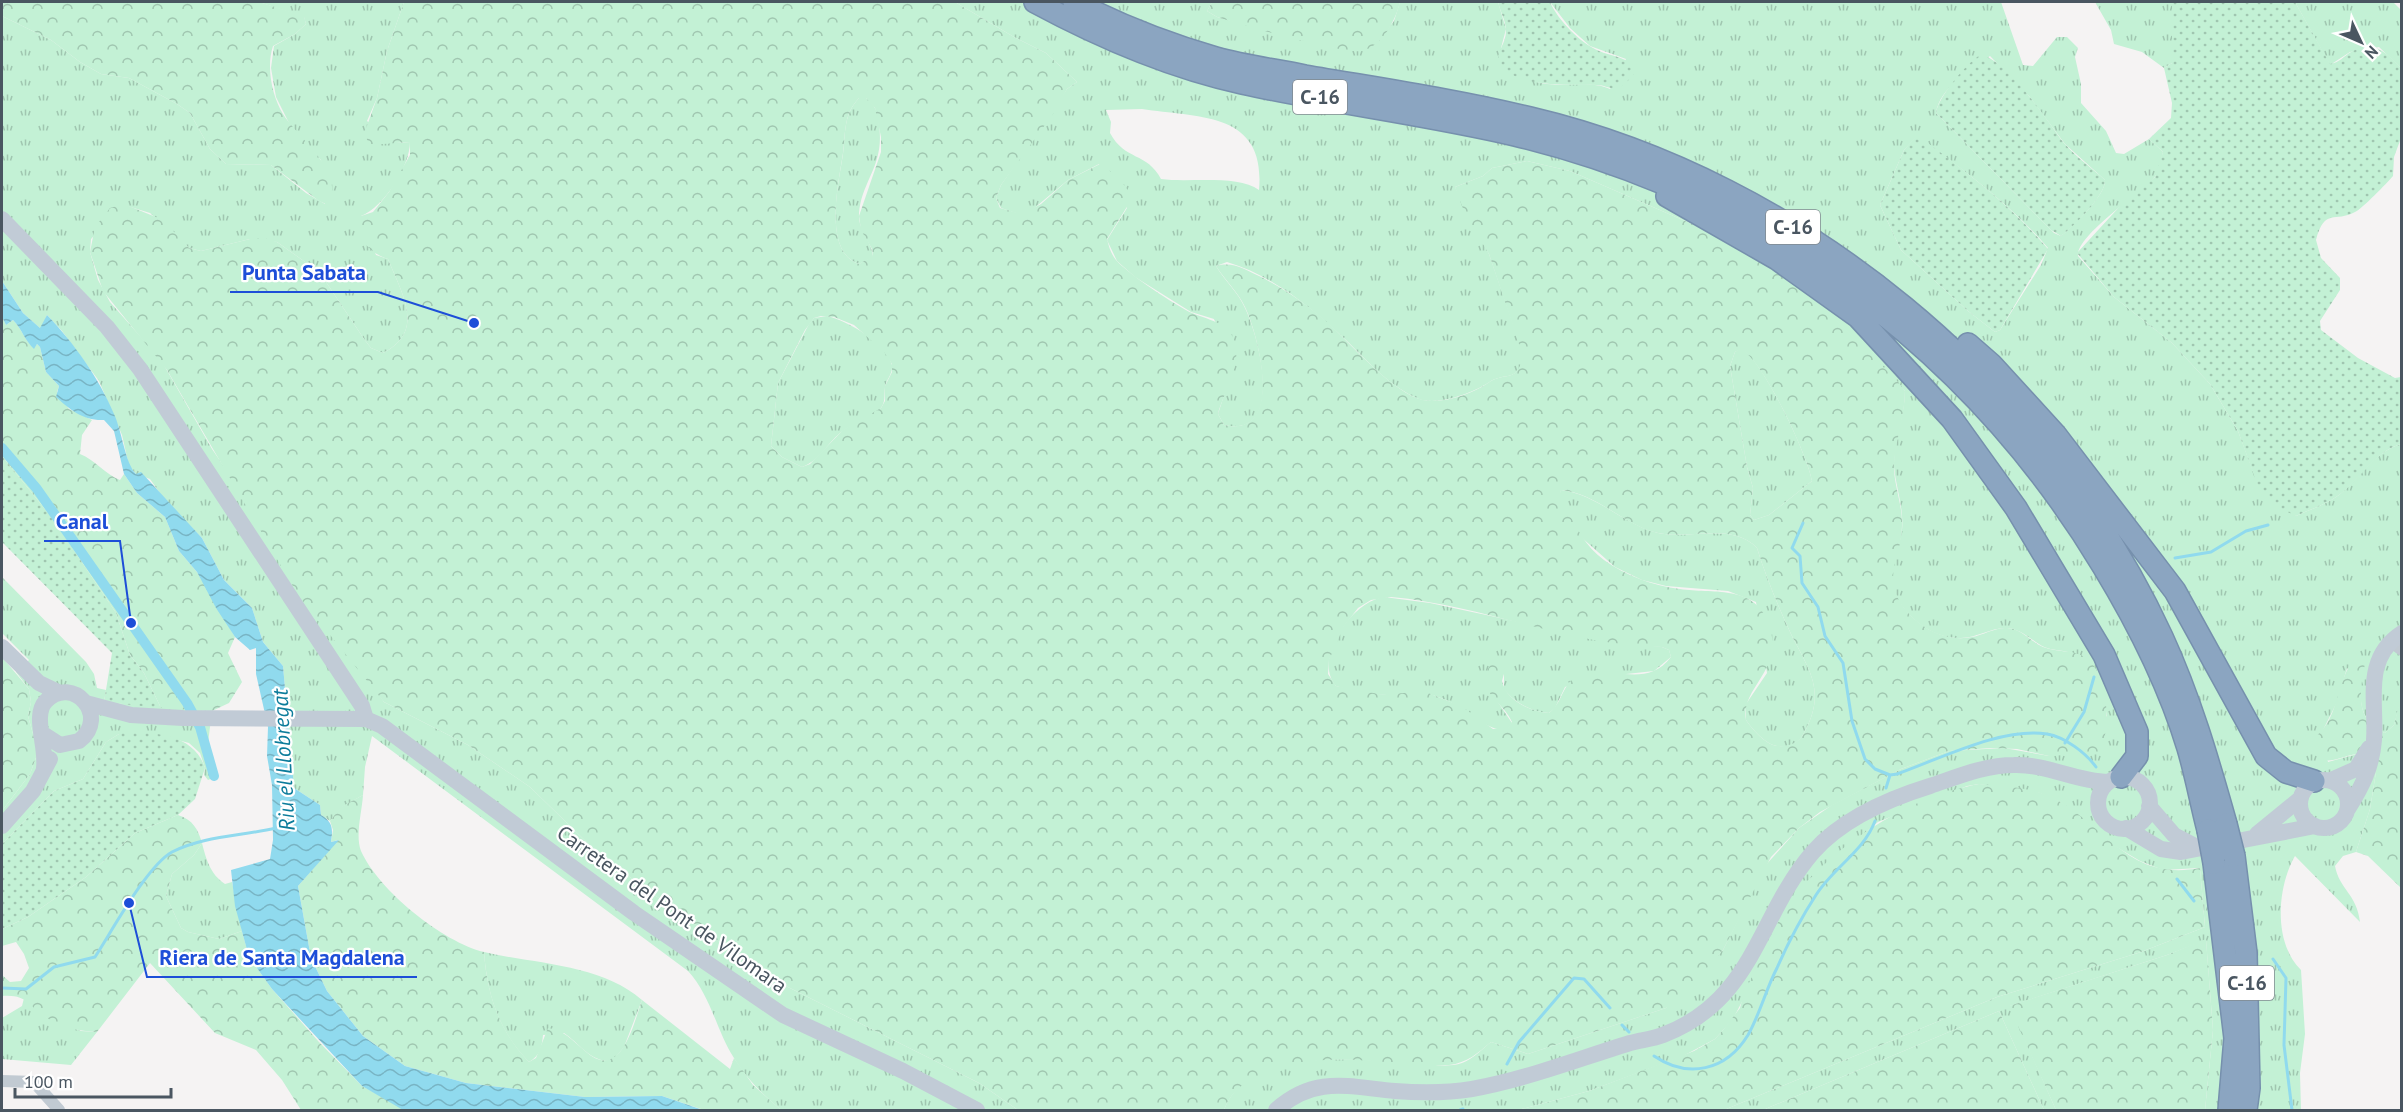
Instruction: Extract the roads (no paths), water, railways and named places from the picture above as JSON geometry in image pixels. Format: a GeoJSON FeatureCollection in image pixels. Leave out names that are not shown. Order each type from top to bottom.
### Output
{"type":"FeatureCollection","features":[{"type":"Feature","properties":{"kind":"highway","name":"C-16"},"geometry":{"type":"LineString","coordinates":[[1035,2],[1081,27],[1142,54],[1240,83],[1516,135],[1615,165],[1687,192],[1815,262],[1889,317],[1953,374],[2052,487],[2120,594],[2144,642],[2187,746],[2246,953],[2249,1088],[2246,1110]]}},
{"type":"Feature","properties":{"kind":"highway","name":"C-16"},"geometry":{"type":"LineString","coordinates":[[1074,2],[1156,39],[1219,59],[1535,119],[1608,142],[1697,176],[1802,232],[1902,304],[1979,372],[2043,447],[2082,498],[2116,552],[2162,637],[2200,730],[2216,844],[2235,1038],[2229,1110]]}},
{"type":"Feature","properties":{"kind":"highway"},"geometry":{"type":"LineString","coordinates":[[1615,165],[1777,259],[1858,317],[1952,419],[2016,508],[2104,655],[2137,732],[2137,756],[2115,779]]}},
{"type":"Feature","properties":{"kind":"highway"},"geometry":{"type":"LineString","coordinates":[[1697,176],[1728,183],[1804,222],[1921,303],[1992,365],[2055,434],[2175,591],[2266,756],[2286,772],[2322,781]]}},
{"type":"Feature","properties":{"kind":"street"},"geometry":{"type":"LineString","coordinates":[[2,219],[107,327],[140,369],[362,706],[362,720],[183,718],[131,715],[86,703],[75,694],[60,693],[51,696],[41,707]]}},
{"type":"Feature","properties":{"kind":"street"},"geometry":{"type":"LineString","coordinates":[[1276,1110],[1300,1094],[1322,1087],[1350,1084],[1394,1091],[1442,1092],[1472,1089],[1523,1078],[1663,1035],[1691,1021],[1730,991],[1765,934],[1797,874],[1814,852],[1849,822],[1914,791],[1982,769],[2014,765],[2049,769],[2067,777],[2086,792],[2108,823],[2126,828],[2161,849],[2181,852],[2253,836],[2335,825],[2343,819],[2365,782],[2374,740],[2372,687],[2376,666],[2398,642]]}},
{"type":"Feature","properties":{"kind":"street"},"geometry":{"type":"LineString","coordinates":[[2,647],[26,672],[60,693]]}},
{"type":"Feature","properties":{"kind":"street"},"geometry":{"type":"LineString","coordinates":[[26,672],[35,686],[41,707],[39,720],[46,752],[44,768]]}},
{"type":"Feature","properties":{"kind":"street"},"geometry":{"type":"LineString","coordinates":[[86,703],[91,717],[90,729]]}},
{"type":"Feature","properties":{"kind":"street"},"geometry":{"type":"LineString","coordinates":[[2,826],[33,791],[52,756],[66,745],[79,741],[90,729],[110,720],[131,715]]}},
{"type":"Feature","properties":{"kind":"street","name":"Carretera del Pont de Vilomara"},"geometry":{"type":"LineString","coordinates":[[362,720],[396,735],[634,913],[783,1015],[903,1071],[977,1110]]}},
{"type":"Feature","properties":{"kind":"street"},"geometry":{"type":"LineString","coordinates":[[43,734],[55,744],[66,745]]}},
{"type":"Feature","properties":{"kind":"street"},"geometry":{"type":"LineString","coordinates":[[2315,826],[2303,815],[2301,798],[2305,788],[2356,769],[2374,740]]}},
{"type":"Feature","properties":{"kind":"street"},"geometry":{"type":"LineString","coordinates":[[2067,777],[2133,778],[2142,785],[2148,794],[2149,806],[2142,821],[2126,828]]}},
{"type":"Feature","properties":{"kind":"street"},"geometry":{"type":"LineString","coordinates":[[2098,806],[2100,793],[2115,779]]}},
{"type":"Feature","properties":{"kind":"street"},"geometry":{"type":"LineString","coordinates":[[2322,781],[2345,791],[2348,809]]}},
{"type":"Feature","properties":{"kind":"street"},"geometry":{"type":"LineString","coordinates":[[2253,836],[2301,798]]}},
{"type":"Feature","properties":{"kind":"street"},"geometry":{"type":"LineString","coordinates":[[2149,806],[2174,835],[2216,844]]}},
{"type":"Feature","properties":{"kind":"street"},"geometry":{"type":"LineString","coordinates":[[2,1081],[34,1082],[59,1110]]}},
{"type":"Feature","properties":{"kind":"water","name":"Riu el Llobregat"},"geometry":{"type":"Polygon","coordinates":[[[2,281],[23,313],[40,328],[47,315],[76,349],[108,401],[117,421],[132,469],[136,474],[141,472],[202,538],[224,580],[252,608],[263,642],[283,666],[294,788],[320,805],[321,815],[328,820],[331,826],[331,842],[339,840],[298,886],[311,958],[327,991],[363,1036],[405,1066],[466,1083],[585,1097],[662,1096],[703,1110],[403,1110],[362,1086],[272,989],[249,957],[235,906],[231,870],[270,859],[273,840],[272,785],[267,756],[268,727],[256,674],[256,648],[250,650],[235,637],[197,572],[179,551],[165,517],[137,493],[124,474],[114,431],[104,420],[90,419],[78,414],[56,397],[59,386],[46,372],[40,347],[37,344],[34,349],[13,320],[6,325],[2,317],[2,281]]]}},
{"type":"Feature","properties":{"kind":"waterway"},"geometry":{"type":"LineString","coordinates":[[2,448],[37,489],[187,703],[200,727],[214,776]]}},
{"type":"Feature","properties":{"kind":"waterway"},"geometry":{"type":"LineString","coordinates":[[1803,523],[1792,548],[1800,556],[1802,583],[1818,607],[1825,636],[1843,663],[1852,721],[1865,759],[1875,769],[1890,775],[1897,774],[1971,746],[2010,735],[2029,733],[2061,738],[2081,751],[2096,767]]}},
{"type":"Feature","properties":{"kind":"waterway"},"geometry":{"type":"LineString","coordinates":[[2175,558],[2211,552],[2246,531],[2268,525]]}},
{"type":"Feature","properties":{"kind":"waterway"},"geometry":{"type":"LineString","coordinates":[[2065,743],[2084,712],[2094,677]]}},
{"type":"Feature","properties":{"kind":"waterway"},"geometry":{"type":"LineString","coordinates":[[1886,788],[1890,775]]}},
{"type":"Feature","properties":{"kind":"waterway"},"geometry":{"type":"LineString","coordinates":[[1654,1056],[1680,1067],[1706,1068],[1718,1064],[1739,1047],[1752,1027],[1773,976],[1805,913],[1823,885],[1864,841],[1875,821]]}},
{"type":"Feature","properties":{"kind":"waterway","name":"Riu el Llobregat"},"geometry":{"type":"LineString","coordinates":[[2,988],[26,989],[54,967],[95,957],[141,885],[162,859],[172,852],[210,839],[276,828]]}},
{"type":"Feature","properties":{"kind":"waterway"},"geometry":{"type":"LineString","coordinates":[[2177,879],[2194,901]]}},
{"type":"Feature","properties":{"kind":"waterway"},"geometry":{"type":"LineString","coordinates":[[2273,959],[2286,978],[2284,1045],[2292,1110]]}},
{"type":"Feature","properties":{"kind":"waterway"},"geometry":{"type":"LineString","coordinates":[[1507,1064],[1519,1042],[1574,978],[1584,979],[1610,1008]]}},
{"type":"Feature","properties":{"kind":"waterway"},"geometry":{"type":"LineString","coordinates":[[1622,1025],[1629,1032]]}},
{"type":"Feature","properties":{"kind":"place","name":"Punta Sabata"},"geometry":{"type":"Point","coordinates":[474,323]}},
{"type":"Feature","properties":{"kind":"place","name":"Canal"},"geometry":{"type":"Point","coordinates":[131,623]}},
{"type":"Feature","properties":{"kind":"place","name":"Riera de Santa Magdalena"},"geometry":{"type":"Point","coordinates":[129,903]}}]}
